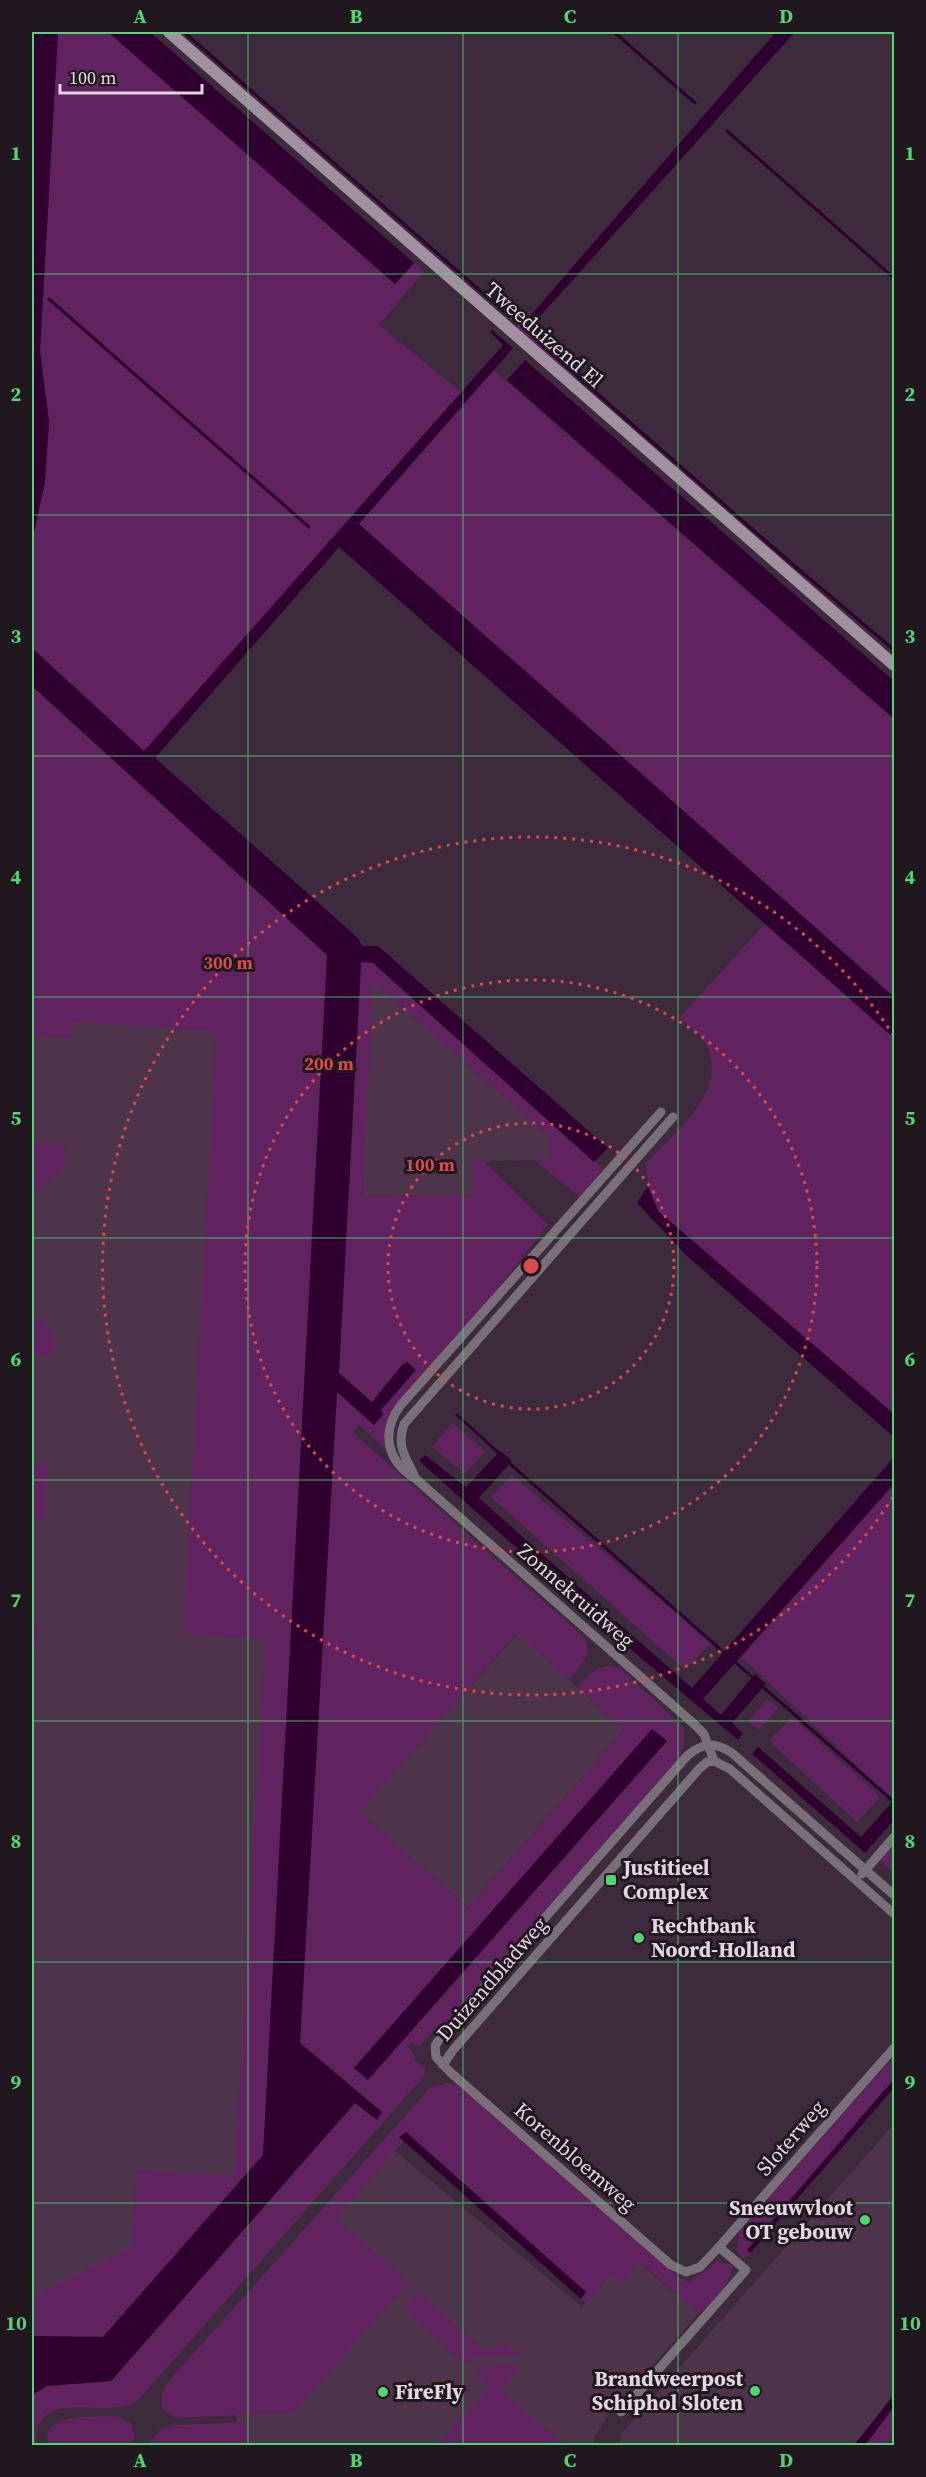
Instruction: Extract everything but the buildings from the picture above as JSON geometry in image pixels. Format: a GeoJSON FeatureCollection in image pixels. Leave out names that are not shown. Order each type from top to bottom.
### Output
{"type":"FeatureCollection","features":[{"type":"Feature","properties":{"kind":"street","name":"Tweeduizend El"},"geometry":{"type":"LineString","coordinates":[[170,32],[894,665]]}},
{"type":"Feature","properties":{"kind":"street","name":"Zonnekruidweg"},"geometry":{"type":"LineString","coordinates":[[661,1112],[394,1415],[388,1439],[392,1457],[405,1473],[416,1479],[693,1723],[704,1734],[714,1761]]}},
{"type":"Feature","properties":{"kind":"street"},"geometry":{"type":"LineString","coordinates":[[416,1479],[406,1463],[400,1441],[404,1424],[410,1415],[673,1117]]}},
{"type":"Feature","properties":{"kind":"street","name":"Zonnekruidweg"},"geometry":{"type":"LineString","coordinates":[[708,1744],[720,1745],[732,1754],[894,1895]]}},
{"type":"Feature","properties":{"kind":"street","name":"Duizendbladweg"},"geometry":{"type":"LineString","coordinates":[[708,1744],[687,1756],[442,2035],[435,2046],[436,2057],[443,2065],[453,2050],[699,1769],[707,1762],[714,1761]]}},
{"type":"Feature","properties":{"kind":"street"},"geometry":{"type":"LineString","coordinates":[[714,1761],[730,1769],[894,1914]]}},
{"type":"Feature","properties":{"kind":"street"},"geometry":{"type":"LineString","coordinates":[[856,1881],[894,1837]]}},
{"type":"Feature","properties":{"kind":"street","name":"Sloterweg"},"geometry":{"type":"LineString","coordinates":[[686,2272],[700,2267],[719,2247],[894,2048]]}},
{"type":"Feature","properties":{"kind":"street","name":"Korenbloemweg"},"geometry":{"type":"LineString","coordinates":[[443,2065],[671,2265],[686,2272]]}},
{"type":"Feature","properties":{"kind":"street"},"geometry":{"type":"LineString","coordinates":[[621,2412],[746,2270],[719,2247]]}},
{"type":"Feature","properties":{"kind":"shaded area"},"geometry":{"type":"Polygon","coordinates":[[[32,32],[58,32],[40,351],[49,422],[45,482],[32,542],[32,32]]]}},
{"type":"Feature","properties":{"kind":"shaded area"},"geometry":{"type":"Polygon","coordinates":[[[58,32],[108,32],[395,284],[414,263],[424,271],[379,325],[461,392],[144,752],[32,648],[32,542],[45,482],[49,422],[40,351],[58,32]]]}},
{"type":"Feature","properties":{"kind":"shaded area"},"geometry":{"type":"Polygon","coordinates":[[[108,32],[150,32],[414,263],[395,284],[108,32]]]}},
{"type":"Feature","properties":{"kind":"shaded area"},"geometry":{"type":"Polygon","coordinates":[[[776,32],[795,32],[536,321],[526,326],[525,322],[776,32]]]}},
{"type":"Feature","properties":{"kind":"shaded area"},"geometry":{"type":"Polygon","coordinates":[[[521,318],[580,374],[576,381],[516,328],[521,318]]]}},
{"type":"Feature","properties":{"kind":"shaded area"},"geometry":{"type":"Polygon","coordinates":[[[492,330],[513,348],[359,524],[894,997],[894,1038],[339,547],[155,758],[358,938],[362,946],[378,946],[608,1148],[594,1162],[373,963],[361,962],[339,1373],[372,1402],[402,1365],[407,1362],[416,1370],[381,1410],[383,1414],[374,1425],[337,1392],[300,2043],[382,2112],[377,2120],[355,2103],[111,2381],[47,2386],[32,2395],[32,2336],[103,2337],[263,2155],[327,955],[32,686],[32,648],[144,751],[503,345],[490,332],[492,330]]]}},
{"type":"Feature","properties":{"kind":"shaded area"},"geometry":{"type":"Polygon","coordinates":[[[525,360],[894,681],[894,719],[507,380],[525,360]]]}},
{"type":"Feature","properties":{"kind":"shaded area"},"geometry":{"type":"Polygon","coordinates":[[[493,370],[894,719],[894,997],[358,524],[493,370]]]}},
{"type":"Feature","properties":{"kind":"shaded area"},"geometry":{"type":"Polygon","coordinates":[[[32,686],[327,955],[263,2155],[32,2336],[32,686]]]}},
{"type":"Feature","properties":{"kind":"shaded area"},"geometry":{"type":"Polygon","coordinates":[[[32,686],[327,955],[263,2155],[103,2337],[32,2336],[32,2297],[131,2247],[136,2170],[234,2176],[265,1640],[183,1634],[216,1031],[72,1022],[71,1038],[32,1036],[32,686]]]}},
{"type":"Feature","properties":{"kind":"shaded area"},"geometry":{"type":"Polygon","coordinates":[[[765,924],[894,1038],[894,1414],[658,1211],[648,1186],[646,1163],[696,1109],[711,1077],[712,1060],[706,1043],[698,1033],[679,1018],[765,924]]]}},
{"type":"Feature","properties":{"kind":"shaded area"},"geometry":{"type":"Polygon","coordinates":[[[362,949],[603,1169],[580,1197],[534,1160],[550,1160],[550,1137],[373,981],[363,1196],[473,1195],[474,1161],[484,1161],[548,1225],[483,1307],[392,1409],[388,1420],[387,1450],[359,1425],[353,1433],[584,1637],[587,1649],[584,1660],[569,1680],[517,1633],[360,1812],[468,1908],[624,1730],[577,1687],[596,1670],[607,1666],[620,1668],[684,1728],[684,1746],[680,1758],[442,2028],[432,2032],[420,2046],[411,2042],[407,2046],[414,2054],[414,2060],[425,2068],[424,2076],[141,2397],[130,2404],[115,2408],[55,2410],[45,2416],[38,2427],[36,2445],[32,2446],[32,2395],[47,2386],[111,2381],[355,2103],[377,2120],[382,2113],[300,2043],[337,1391],[380,1410],[416,1370],[402,1365],[372,1402],[339,1373],[362,949]],[[652,1730],[354,2068],[368,2079],[667,1741],[652,1730]]]}},
{"type":"Feature","properties":{"kind":"shaded area"},"geometry":{"type":"Polygon","coordinates":[[[372,980],[550,1137],[550,1160],[474,1161],[473,1195],[363,1196],[372,980]]]}},
{"type":"Feature","properties":{"kind":"shaded area"},"geometry":{"type":"Polygon","coordinates":[[[32,1142],[65,1144],[64,1167],[32,1194],[32,1142]]]}},
{"type":"Feature","properties":{"kind":"shaded area"},"geometry":{"type":"Polygon","coordinates":[[[648,1186],[658,1211],[894,1414],[894,1437],[687,1256],[637,1203],[648,1186]]]}},
{"type":"Feature","properties":{"kind":"shaded area"},"geometry":{"type":"Polygon","coordinates":[[[32,1311],[55,1337],[54,1356],[32,1355],[32,1311]]]}},
{"type":"Feature","properties":{"kind":"shaded area"},"geometry":{"type":"Polygon","coordinates":[[[452,1423],[485,1451],[465,1474],[432,1447],[452,1423]]]}},
{"type":"Feature","properties":{"kind":"shaded area"},"geometry":{"type":"Polygon","coordinates":[[[500,1451],[512,1461],[479,1498],[607,1612],[599,1621],[419,1461],[425,1455],[466,1487],[500,1451]]]}},
{"type":"Feature","properties":{"kind":"shaded area"},"geometry":{"type":"Polygon","coordinates":[[[894,1457],[894,1484],[703,1699],[721,1715],[755,1674],[766,1684],[732,1723],[743,1734],[738,1740],[608,1630],[616,1621],[692,1688],[894,1457]]]}},
{"type":"Feature","properties":{"kind":"shaded area"},"geometry":{"type":"Polygon","coordinates":[[[32,1463],[48,1464],[45,1519],[32,1518],[32,1463]]]}},
{"type":"Feature","properties":{"kind":"shaded area"},"geometry":{"type":"Polygon","coordinates":[[[512,1475],[711,1643],[685,1670],[491,1497],[512,1475]]]}},
{"type":"Feature","properties":{"kind":"shaded area"},"geometry":{"type":"Polygon","coordinates":[[[894,1484],[894,1800],[741,1657],[894,1484]]]}},
{"type":"Feature","properties":{"kind":"shaded area"},"geometry":{"type":"Polygon","coordinates":[[[32,1624],[39,1624],[35,1655],[32,1656],[32,1624]]]}},
{"type":"Feature","properties":{"kind":"shaded area"},"geometry":{"type":"Polygon","coordinates":[[[518,1633],[624,1730],[468,1908],[359,1812],[518,1633]]]}},
{"type":"Feature","properties":{"kind":"shaded area"},"geometry":{"type":"Polygon","coordinates":[[[768,1699],[778,1709],[758,1730],[748,1721],[768,1699]]]}},
{"type":"Feature","properties":{"kind":"shaded area"},"geometry":{"type":"Polygon","coordinates":[[[792,1717],[880,1797],[857,1822],[769,1741],[792,1717]]]}},
{"type":"Feature","properties":{"kind":"shaded area"},"geometry":{"type":"Polygon","coordinates":[[[652,1729],[667,1741],[368,2080],[354,2068],[652,1729]]]}},
{"type":"Feature","properties":{"kind":"shaded area"},"geometry":{"type":"Polygon","coordinates":[[[758,1747],[861,1837],[894,1800],[894,1820],[865,1853],[752,1754],[758,1747]]]}},
{"type":"Feature","properties":{"kind":"shaded area"},"geometry":{"type":"Polygon","coordinates":[[[894,1831],[894,1873],[874,1855],[894,1831]]]}},
{"type":"Feature","properties":{"kind":"shaded area"},"geometry":{"type":"Polygon","coordinates":[[[894,2056],[894,2079],[747,2250],[751,2255],[743,2257],[737,2251],[739,2232],[894,2056]]]}},
{"type":"Feature","properties":{"kind":"shaded area"},"geometry":{"type":"Polygon","coordinates":[[[894,2079],[894,2088],[750,2253],[747,2250],[894,2079]]]}},
{"type":"Feature","properties":{"kind":"shaded area"},"geometry":{"type":"Polygon","coordinates":[[[447,2083],[459,2086],[681,2279],[690,2282],[717,2261],[732,2265],[730,2277],[709,2306],[699,2313],[639,2262],[620,2284],[609,2276],[586,2303],[581,2299],[586,2292],[405,2132],[400,2137],[404,2141],[336,2218],[409,2282],[293,2413],[178,2418],[167,2412],[161,2399],[168,2382],[430,2088],[447,2083]]]}},
{"type":"Feature","properties":{"kind":"shaded area"},"geometry":{"type":"Polygon","coordinates":[[[894,2124],[894,2393],[856,2444],[618,2446],[622,2433],[894,2124]]]}},
{"type":"Feature","properties":{"kind":"shaded area"},"geometry":{"type":"Polygon","coordinates":[[[406,2132],[586,2292],[581,2299],[399,2137],[406,2132]]]}},
{"type":"Feature","properties":{"kind":"shaded area"},"geometry":{"type":"Polygon","coordinates":[[[394,2150],[582,2307],[609,2276],[638,2262],[699,2313],[606,2418],[594,2438],[594,2445],[239,2445],[234,2382],[311,2246],[394,2150]]]}},
{"type":"Feature","properties":{"kind":"shaded area"},"geometry":{"type":"Polygon","coordinates":[[[419,2293],[483,2349],[494,2349],[501,2342],[523,2356],[475,2357],[467,2366],[403,2308],[419,2293]]]}},
{"type":"Feature","properties":{"kind":"shaded area"},"geometry":{"type":"Polygon","coordinates":[[[507,2363],[519,2368],[501,2391],[565,2445],[438,2445],[489,2387],[474,2373],[480,2368],[507,2363]]]}},
{"type":"Feature","properties":{"kind":"shaded area"},"geometry":{"type":"Polygon","coordinates":[[[894,2395],[894,2407],[865,2445],[854,2445],[894,2395]]]}},
{"type":"Feature","properties":{"kind":"shaded area"},"geometry":{"type":"Polygon","coordinates":[[[894,2407],[894,2435],[886,2445],[865,2446],[894,2407]]]}},
{"type":"Feature","properties":{"kind":"shaded area"},"geometry":{"type":"Polygon","coordinates":[[[118,2416],[131,2424],[135,2436],[131,2445],[49,2445],[47,2434],[60,2422],[72,2418],[118,2416]]]}},
{"type":"Feature","properties":{"kind":"shaded area"},"geometry":{"type":"Polygon","coordinates":[[[242,2422],[247,2426],[248,2445],[148,2445],[160,2430],[174,2425],[242,2422]]]}},
{"type":"Feature","properties":{"kind":"waterway"},"geometry":{"type":"LineString","coordinates":[[184,32],[508,315]]}},
{"type":"Feature","properties":{"kind":"waterway"},"geometry":{"type":"LineString","coordinates":[[614,32],[695,103]]}},
{"type":"Feature","properties":{"kind":"waterway"},"geometry":{"type":"LineString","coordinates":[[727,131],[894,278]]}},
{"type":"Feature","properties":{"kind":"waterway"},"geometry":{"type":"LineString","coordinates":[[49,299],[309,527]]}},
{"type":"Feature","properties":{"kind":"waterway"},"geometry":{"type":"LineString","coordinates":[[537,341],[894,650]]}},
{"type":"Feature","properties":{"kind":"waterway"},"geometry":{"type":"LineString","coordinates":[[457,1415],[500,1454]]}},
{"type":"Feature","properties":{"kind":"waterway"},"geometry":{"type":"LineString","coordinates":[[507,1461],[727,1655]]}},
{"type":"Feature","properties":{"kind":"waterway"},"geometry":{"type":"LineString","coordinates":[[734,1661],[754,1679]]}},
{"type":"Feature","properties":{"kind":"waterway"},"geometry":{"type":"LineString","coordinates":[[761,1685],[894,1802]]}},
{"type":"Feature","properties":{"kind":"place","name":"Justitieel Complex"},"geometry":{"type":"Point","coordinates":[611,1880]}},
{"type":"Feature","properties":{"kind":"place","name":"Rechtbank Noord-Holland"},"geometry":{"type":"Point","coordinates":[639,1938]}},
{"type":"Feature","properties":{"kind":"place","name":"Sneeuwvloot OT gebouw"},"geometry":{"type":"Point","coordinates":[865,2220]}},
{"type":"Feature","properties":{"kind":"place","name":"Brandweerpost Schiphol Sloten"},"geometry":{"type":"Point","coordinates":[755,2391]}},
{"type":"Feature","properties":{"kind":"place","name":"FireFly"},"geometry":{"type":"Point","coordinates":[383,2392]}}]}
